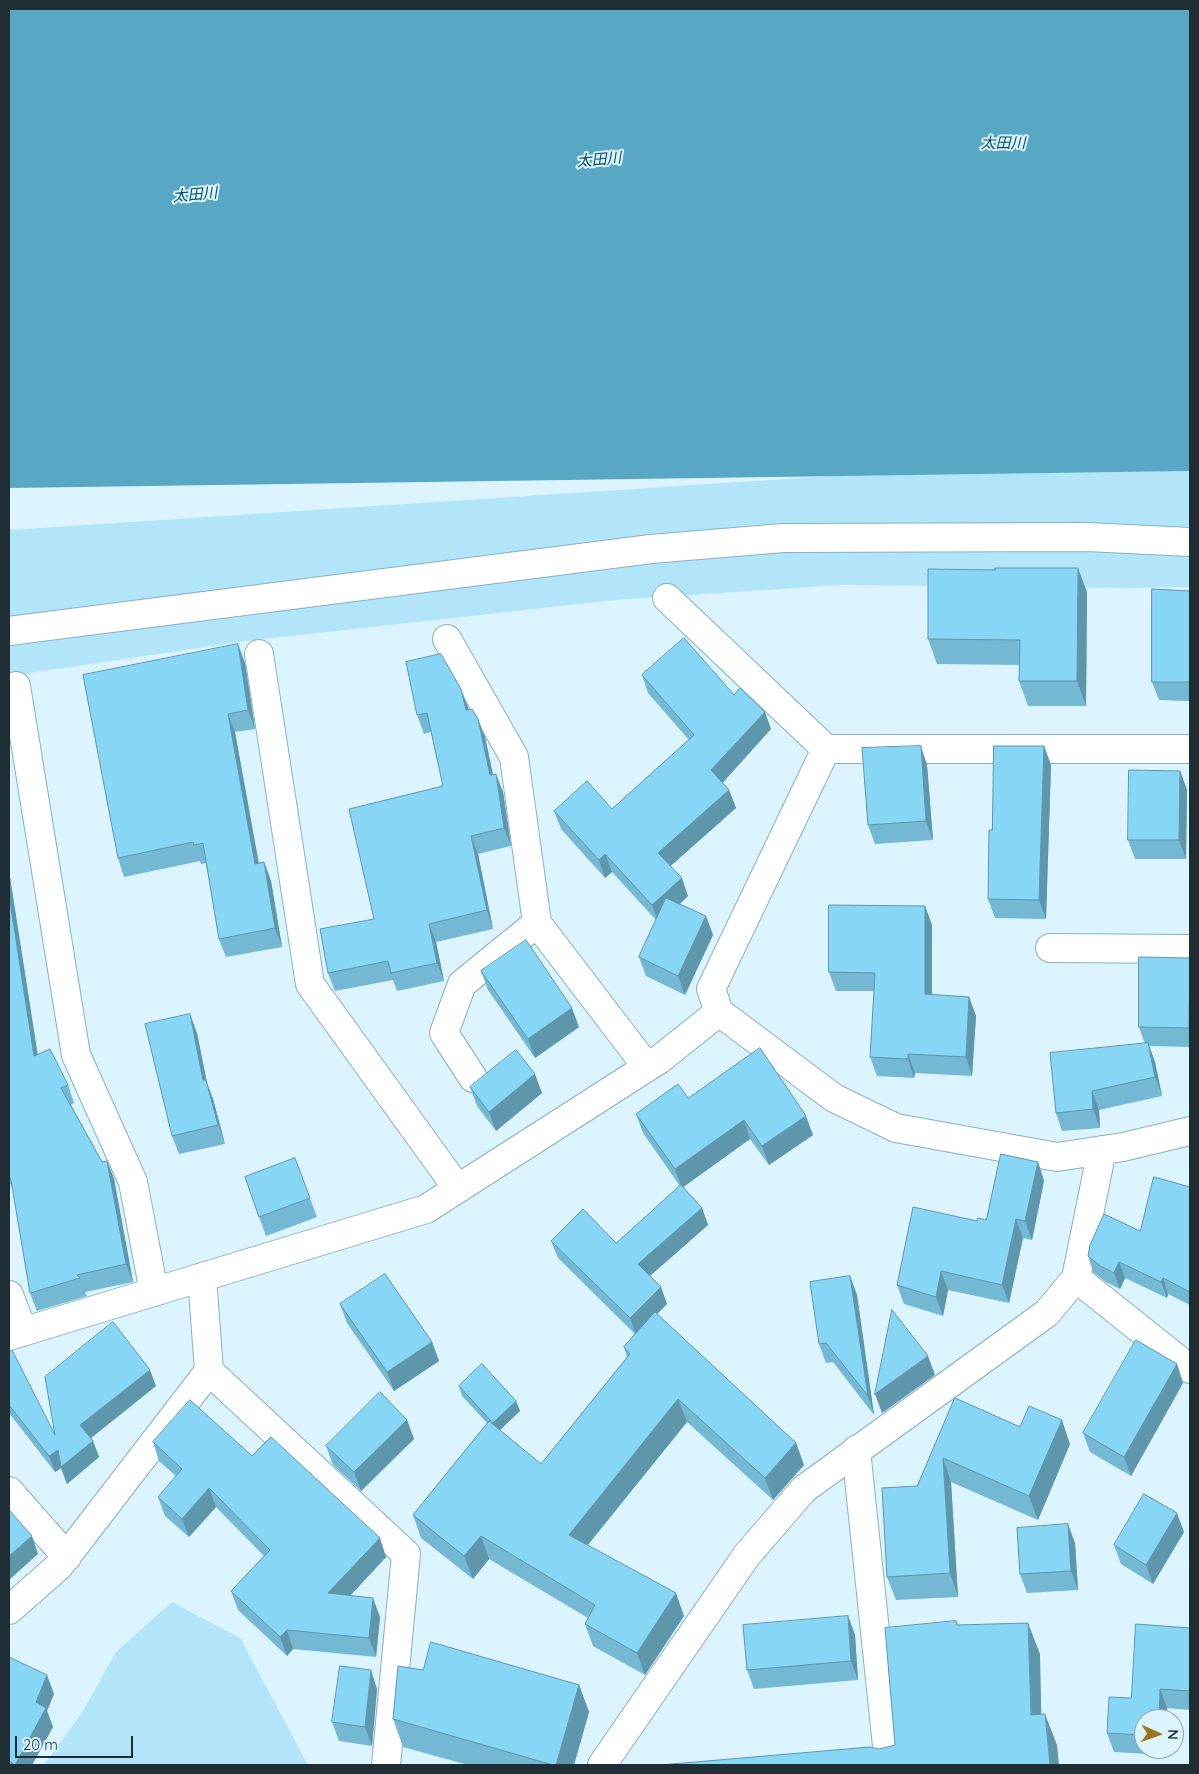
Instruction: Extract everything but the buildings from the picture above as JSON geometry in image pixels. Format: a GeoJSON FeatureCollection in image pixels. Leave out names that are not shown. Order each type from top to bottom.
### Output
{"type":"FeatureCollection","features":[{"type":"Feature","properties":{"kind":"street"},"geometry":{"type":"LineString","coordinates":[[9,631],[651,549],[783,538],[1087,536],[1190,542]]}},
{"type":"Feature","properties":{"kind":"street"},"geometry":{"type":"LineString","coordinates":[[667,598],[826,749],[1190,749]]}},
{"type":"Feature","properties":{"kind":"street"},"geometry":{"type":"LineString","coordinates":[[447,639],[514,757],[537,923],[647,1067]]}},
{"type":"Feature","properties":{"kind":"street"},"geometry":{"type":"LineString","coordinates":[[259,654],[310,984],[458,1189]]}},
{"type":"Feature","properties":{"kind":"street"},"geometry":{"type":"LineString","coordinates":[[16,686],[76,1055],[133,1182],[154,1292]]}},
{"type":"Feature","properties":{"kind":"street"},"geometry":{"type":"LineString","coordinates":[[826,749],[711,990],[719,1012],[834,1098],[896,1128],[1057,1157],[1102,1150],[1190,1131]]}},
{"type":"Feature","properties":{"kind":"street"},"geometry":{"type":"LineString","coordinates":[[473,1078],[444,1033],[462,984],[537,923]]}},
{"type":"Feature","properties":{"kind":"street"},"geometry":{"type":"LineString","coordinates":[[1050,948],[1190,949]]}},
{"type":"Feature","properties":{"kind":"street"},"geometry":{"type":"LineString","coordinates":[[9,1295],[16,1334],[426,1209],[647,1067],[719,1012]]}},
{"type":"Feature","properties":{"kind":"street"},"geometry":{"type":"LineString","coordinates":[[602,1765],[747,1555],[804,1489],[1047,1313],[1076,1278],[1102,1150]]}},
{"type":"Feature","properties":{"kind":"street"},"geometry":{"type":"LineString","coordinates":[[9,1610],[67,1557],[209,1371],[202,1278]]}},
{"type":"Feature","properties":{"kind":"street"},"geometry":{"type":"LineString","coordinates":[[1076,1278],[1190,1369]]}},
{"type":"Feature","properties":{"kind":"street"},"geometry":{"type":"LineString","coordinates":[[209,1371],[406,1554],[386,1765]]}},
{"type":"Feature","properties":{"kind":"street"},"geometry":{"type":"LineString","coordinates":[[856,1450],[889,1765]]}},
{"type":"Feature","properties":{"kind":"street"},"geometry":{"type":"LineString","coordinates":[[9,1491],[67,1557]]}},
{"type":"Feature","properties":{"kind":"shaded area"},"geometry":{"type":"Polygon","coordinates":[[[1190,471],[1190,587],[840,585],[615,600],[246,641],[9,676],[9,530],[831,476],[1190,471]]]}},
{"type":"Feature","properties":{"kind":"shaded area"},"geometry":{"type":"Polygon","coordinates":[[[172,1602],[240,1638],[308,1765],[44,1765],[82,1713],[116,1652],[172,1602]]]}},
{"type":"Feature","properties":{"kind":"water","name":"太田川"},"geometry":{"type":"Polygon","coordinates":[[[9,9],[1190,9],[1190,471],[9,488],[9,9]]]}}]}
